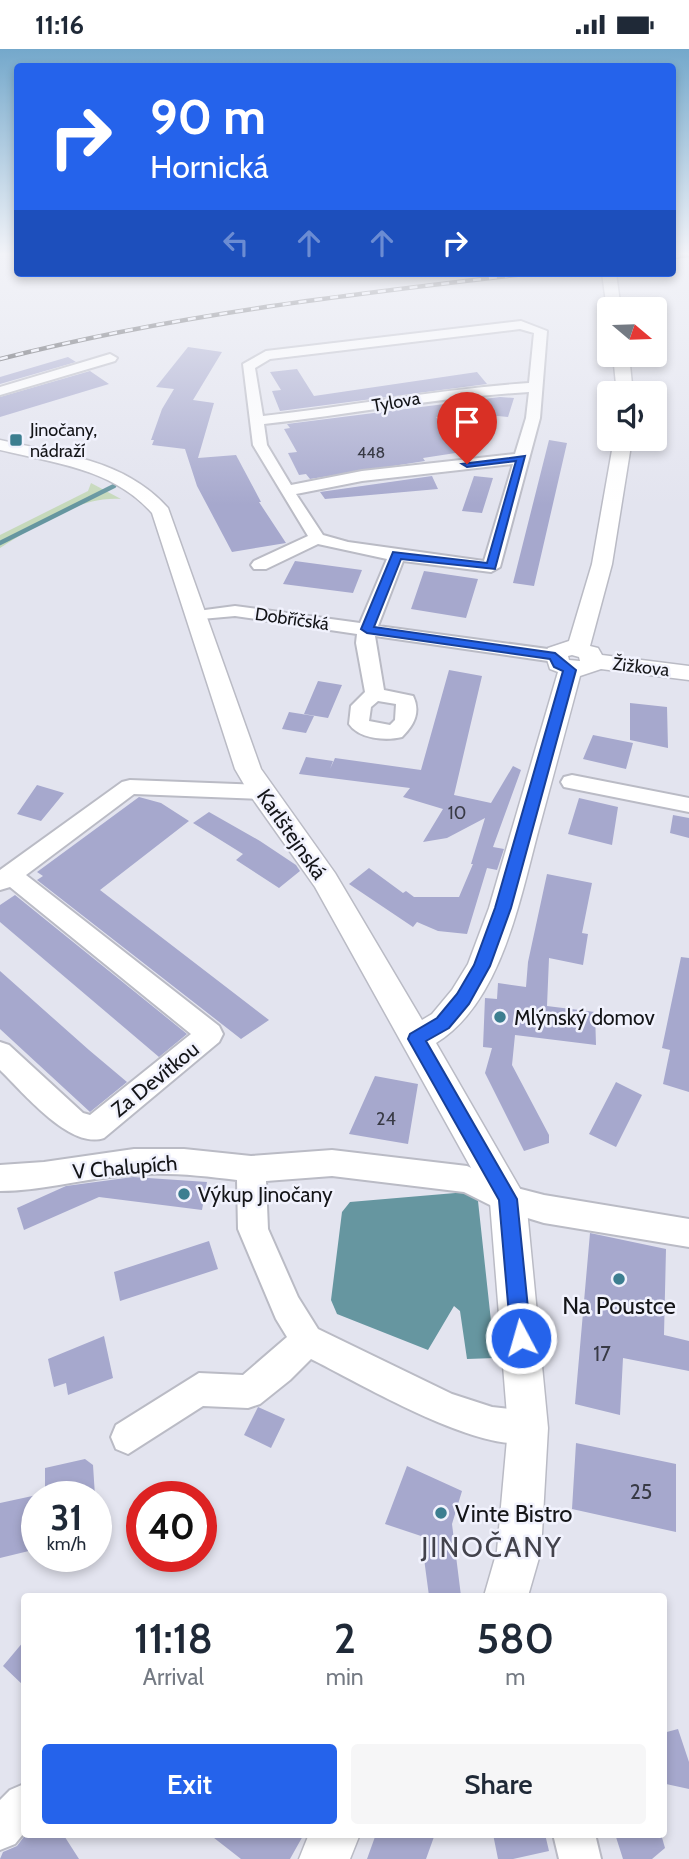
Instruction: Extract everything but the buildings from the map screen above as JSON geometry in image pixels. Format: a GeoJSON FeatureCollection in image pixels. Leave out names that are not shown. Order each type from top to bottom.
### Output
{"type":"FeatureCollection","features":[{"type":"Feature","properties":{"kind":"street"},"geometry":{"type":"LineString","coordinates":[[424,336],[266,355],[248,367],[260,445],[317,538],[346,547],[491,567],[522,458],[537,387],[541,336]]}},
{"type":"Feature","properties":{"kind":"street"},"geometry":{"type":"LineString","coordinates":[[0,391],[110,358]]}},
{"type":"Feature","properties":{"kind":"street","name":"Tylova"},"geometry":{"type":"LineString","coordinates":[[256,421],[354,410],[455,392],[537,387]]}},
{"type":"Feature","properties":{"kind":"street","name":"Karlštejnská"},"geometry":{"type":"LineString","coordinates":[[0,445],[115,475],[145,492],[161,512],[248,769],[261,792],[325,880],[508,1199]]}},
{"type":"Feature","properties":{"kind":"street"},"geometry":{"type":"LineString","coordinates":[[416,1039],[443,1023],[463,999],[482,966],[503,908],[602,564],[621,451]]}},
{"type":"Feature","properties":{"kind":"street"},"geometry":{"type":"LineString","coordinates":[[286,491],[362,476],[522,458]]}},
{"type":"Feature","properties":{"kind":"street"},"geometry":{"type":"LineString","coordinates":[[260,565],[317,538]]}},
{"type":"Feature","properties":{"kind":"street"},"geometry":{"type":"LineString","coordinates":[[375,694],[365,643],[367,629],[397,555]]}},
{"type":"Feature","properties":{"kind":"street","name":"Dobříčská"},"geometry":{"type":"LineString","coordinates":[[196,616],[234,611],[574,659]]}},
{"type":"Feature","properties":{"kind":"street","name":"Žižkova"},"geometry":{"type":"LineString","coordinates":[[574,659],[689,673]]}},
{"type":"Feature","properties":{"kind":"street"},"geometry":{"type":"LineString","coordinates":[[572,782],[689,805]]}},
{"type":"Feature","properties":{"kind":"street","name":"Za Devítkou"},"geometry":{"type":"LineString","coordinates":[[0,1053],[74,1122],[94,1129],[210,1034],[5,878],[130,787],[261,792]]}},
{"type":"Feature","properties":{"kind":"street","name":"V Chalupích"},"geometry":{"type":"LineString","coordinates":[[0,1178],[20,1179],[133,1162],[184,1161],[251,1169],[332,1163],[467,1179],[508,1199]]}},
{"type":"Feature","properties":{"kind":"street"},"geometry":{"type":"LineString","coordinates":[[251,1169],[253,1229],[287,1308],[307,1340],[447,1409],[492,1424],[528,1427]]}},
{"type":"Feature","properties":{"kind":"street"},"geometry":{"type":"LineString","coordinates":[[513,1589],[519,1551],[528,1427],[508,1199],[558,1212],[689,1233]]}},
{"type":"Feature","properties":{"kind":"street"},"geometry":{"type":"LineString","coordinates":[[128,1437],[199,1389],[248,1391],[279,1369],[307,1340]]}},
{"type":"Feature","properties":{"kind":"street"},"geometry":{"type":"LineString","coordinates":[[0,1829],[21,1807]]}},
{"type":"Feature","properties":{"kind":"street"},"geometry":{"type":"LineString","coordinates":[[324,1859],[333,1838]]}},
{"type":"Feature","properties":{"kind":"street"},"geometry":{"type":"LineString","coordinates":[[575,1838],[580,1859]]}},
{"type":"Feature","properties":{"kind":"green space"},"geometry":{"type":"Polygon","coordinates":[[[91,483],[121,499],[105,499],[73,507],[0,548],[0,535],[88,491],[91,483]]]}},
{"type":"Feature","properties":{"kind":"water"},"geometry":{"type":"Polygon","coordinates":[[[467,1192],[478,1201],[495,1358],[467,1359],[460,1311],[454,1306],[428,1350],[337,1314],[331,1300],[342,1212],[350,1202],[467,1192]]]}},
{"type":"Feature","properties":{"kind":"waterway"},"geometry":{"type":"LineString","coordinates":[[0,543],[114,486]]}},
{"type":"Feature","properties":{"kind":"railway"},"geometry":{"type":"LineString","coordinates":[[0,359],[99,336]]}},
{"type":"Feature","properties":{"kind":"place","name":"Jinočany, nádraží"},"geometry":{"type":"Point","coordinates":[16,440]}},
{"type":"Feature","properties":{"kind":"place","name":"Mlýnský domov"},"geometry":{"type":"Point","coordinates":[500,1017]}},
{"type":"Feature","properties":{"kind":"place","name":"Výkup Jinočany"},"geometry":{"type":"Point","coordinates":[184,1194]}},
{"type":"Feature","properties":{"kind":"place","name":"Na Poustce"},"geometry":{"type":"Point","coordinates":[619,1279]}},
{"type":"Feature","properties":{"kind":"place","name":"Vinte Bistro"},"geometry":{"type":"Point","coordinates":[441,1513]}},
{"type":"Feature","properties":{"kind":"district","name":"JINOČANY"},"geometry":{"type":"Point","coordinates":[492,1547]}},
{"type":"Feature","properties":{"kind":"route"},"geometry":{"type":"LineString","coordinates":[[467,464],[522,458],[491,567],[397,555],[367,629],[555,656],[558,664],[570,670],[503,908],[482,966],[463,999],[443,1023],[416,1039],[508,1199],[521,1338]]}}]}
